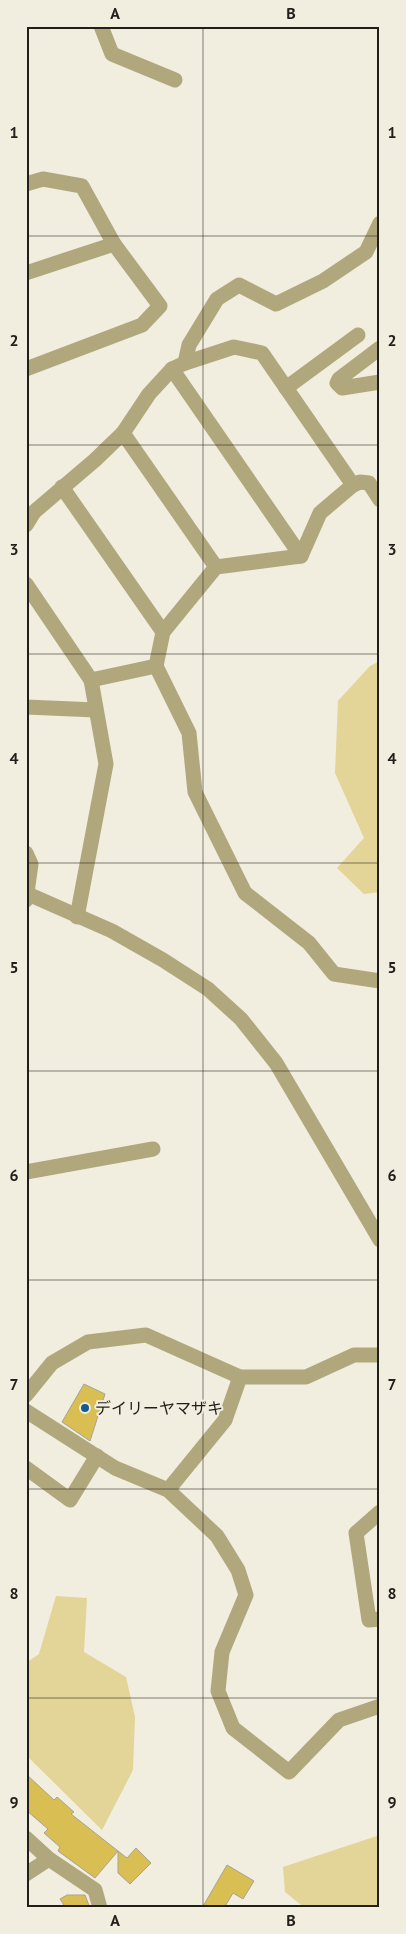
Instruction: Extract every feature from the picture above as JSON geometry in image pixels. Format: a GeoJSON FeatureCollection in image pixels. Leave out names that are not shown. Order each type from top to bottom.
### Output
{"type":"FeatureCollection","features":[{"type":"Feature","properties":{"kind":"street"},"geometry":{"type":"LineString","coordinates":[[101,26],[112,54],[175,80]]}},
{"type":"Feature","properties":{"kind":"street"},"geometry":{"type":"LineString","coordinates":[[26,184],[43,179],[82,186],[114,244],[160,306],[142,325],[26,369]]}},
{"type":"Feature","properties":{"kind":"street"},"geometry":{"type":"LineString","coordinates":[[26,525],[34,512],[95,460],[123,433],[149,394],[179,366],[189,345],[217,299],[239,285],[276,304],[323,281],[366,252],[380,223]]}},
{"type":"Feature","properties":{"kind":"street"},"geometry":{"type":"LineString","coordinates":[[26,273],[114,244]]}},
{"type":"Feature","properties":{"kind":"street"},"geometry":{"type":"LineString","coordinates":[[286,388],[358,335]]}},
{"type":"Feature","properties":{"kind":"street"},"geometry":{"type":"LineString","coordinates":[[179,366],[234,347],[262,353],[354,486]]}},
{"type":"Feature","properties":{"kind":"street"},"geometry":{"type":"LineString","coordinates":[[380,348],[339,379],[337,383],[342,388],[380,382]]}},
{"type":"Feature","properties":{"kind":"street"},"geometry":{"type":"LineString","coordinates":[[179,366],[301,556]]}},
{"type":"Feature","properties":{"kind":"street"},"geometry":{"type":"LineString","coordinates":[[123,433],[216,567]]}},
{"type":"Feature","properties":{"kind":"street"},"geometry":{"type":"LineString","coordinates":[[301,556],[320,513],[354,486],[360,482],[369,483],[380,500]]}},
{"type":"Feature","properties":{"kind":"street"},"geometry":{"type":"LineString","coordinates":[[62,487],[163,632]]}},
{"type":"Feature","properties":{"kind":"street"},"geometry":{"type":"LineString","coordinates":[[301,556],[216,567],[163,632],[156,666],[189,733],[196,792],[246,893],[309,943],[334,974],[380,981]]}},
{"type":"Feature","properties":{"kind":"street"},"geometry":{"type":"LineString","coordinates":[[26,584],[91,680],[106,764],[77,917]]}},
{"type":"Feature","properties":{"kind":"street"},"geometry":{"type":"LineString","coordinates":[[91,680],[156,666]]}},
{"type":"Feature","properties":{"kind":"street"},"geometry":{"type":"LineString","coordinates":[[26,707],[96,710]]}},
{"type":"Feature","properties":{"kind":"street"},"geometry":{"type":"LineString","coordinates":[[26,853],[31,864],[27,897],[112,931],[208,988],[241,1019],[276,1063],[380,1240]]}},
{"type":"Feature","properties":{"kind":"street"},"geometry":{"type":"LineString","coordinates":[[26,1172],[153,1149]]}},
{"type":"Feature","properties":{"kind":"street"},"geometry":{"type":"LineString","coordinates":[[26,1395],[52,1363],[88,1342],[146,1335],[240,1377],[306,1377],[354,1356],[380,1355]]}},
{"type":"Feature","properties":{"kind":"street"},"geometry":{"type":"LineString","coordinates":[[168,1490],[225,1420],[240,1377]]}},
{"type":"Feature","properties":{"kind":"street"},"geometry":{"type":"LineString","coordinates":[[26,1411],[115,1468],[168,1490],[217,1536],[238,1570],[246,1595],[222,1652],[218,1691],[233,1728],[289,1772],[339,1720],[380,1706]]}},
{"type":"Feature","properties":{"kind":"street"},"geometry":{"type":"LineString","coordinates":[[26,1468],[70,1500],[97,1456]]}},
{"type":"Feature","properties":{"kind":"street"},"geometry":{"type":"LineString","coordinates":[[380,1512],[356,1533],[369,1620],[380,1619]]}},
{"type":"Feature","properties":{"kind":"street"},"geometry":{"type":"LineString","coordinates":[[26,1838],[49,1859],[95,1890],[100,1908]]}},
{"type":"Feature","properties":{"kind":"street"},"geometry":{"type":"LineString","coordinates":[[26,1874],[49,1859]]}},
{"type":"Feature","properties":{"kind":"shaded area"},"geometry":{"type":"Polygon","coordinates":[[[380,661],[380,892],[364,894],[337,868],[364,838],[335,773],[338,701],[370,666],[380,661]]]}},
{"type":"Feature","properties":{"kind":"shaded area"},"geometry":{"type":"Polygon","coordinates":[[[56,1596],[87,1598],[84,1652],[126,1677],[135,1717],[133,1770],[102,1830],[26,1755],[26,1663],[39,1654],[56,1596]]]}},
{"type":"Feature","properties":{"kind":"shaded area"},"geometry":{"type":"Polygon","coordinates":[[[380,1835],[380,1908],[305,1908],[285,1892],[283,1867],[380,1835]]]}},
{"type":"Feature","properties":{"kind":"building","name":"デイリーヤマザキ"},"geometry":{"type":"Polygon","coordinates":[[[84,1384],[105,1394],[90,1441],[62,1422],[84,1384]]]}},
{"type":"Feature","properties":{"kind":"building"},"geometry":{"type":"Polygon","coordinates":[[[26,1774],[54,1800],[57,1797],[74,1812],[71,1814],[118,1851],[95,1878],[58,1851],[60,1847],[44,1833],[48,1829],[26,1810],[26,1774]]]}},
{"type":"Feature","properties":{"kind":"building"},"geometry":{"type":"Polygon","coordinates":[[[136,1848],[151,1863],[130,1884],[118,1873],[118,1851],[127,1858],[136,1848]]]}},
{"type":"Feature","properties":{"kind":"building"},"geometry":{"type":"Polygon","coordinates":[[[227,1865],[254,1881],[243,1899],[233,1893],[224,1908],[202,1908],[227,1865]]]}},
{"type":"Feature","properties":{"kind":"building"},"geometry":{"type":"Polygon","coordinates":[[[67,1895],[85,1895],[90,1908],[66,1908],[60,1899],[67,1895]]]}},
{"type":"Feature","properties":{"kind":"place","name":"デイリーヤマザキ"},"geometry":{"type":"Point","coordinates":[85,1408]}}]}
